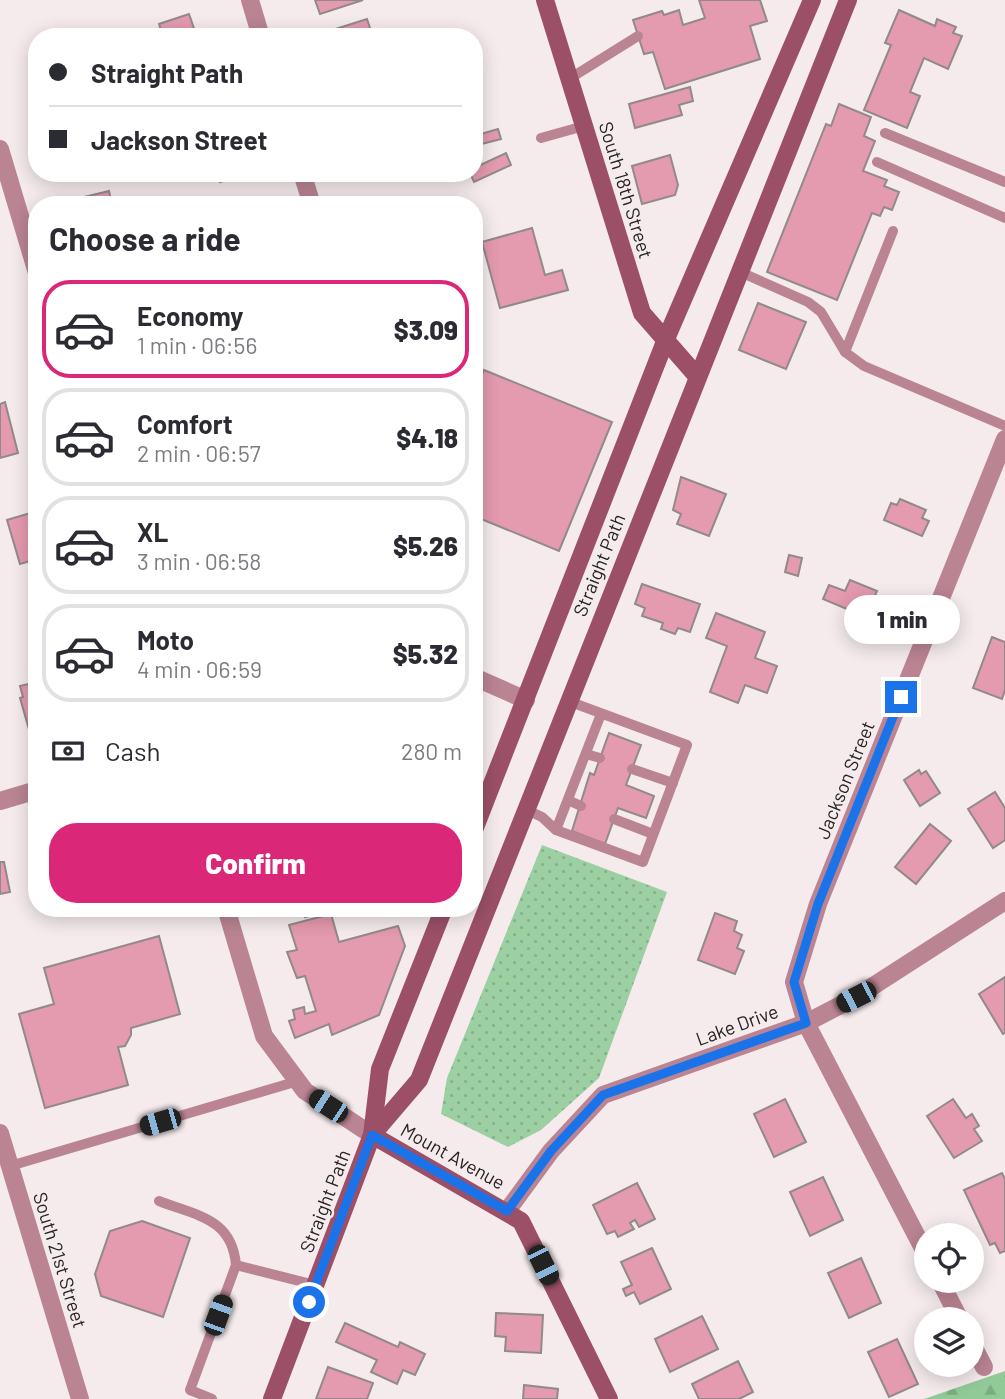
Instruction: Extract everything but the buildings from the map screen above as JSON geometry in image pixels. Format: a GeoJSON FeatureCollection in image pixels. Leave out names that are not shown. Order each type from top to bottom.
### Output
{"type":"FeatureCollection","features":[{"type":"Feature","properties":{"kind":"main road","name":"South 18th Street"},"geometry":{"type":"LineString","coordinates":[[545,0],[642,313],[696,375]]}},
{"type":"Feature","properties":{"kind":"main road","name":"Straight Path"},"geometry":{"type":"LineString","coordinates":[[483,808],[666,339],[812,0]]}},
{"type":"Feature","properties":{"kind":"main road","name":"Straight Path"},"geometry":{"type":"LineString","coordinates":[[483,916],[696,375],[848,0]]}},
{"type":"Feature","properties":{"kind":"main road","name":"Straight Path"},"geometry":{"type":"LineString","coordinates":[[272,1399],[372,1135],[380,1069],[440,917]]}},
{"type":"Feature","properties":{"kind":"main road","name":"Straight Path"},"geometry":{"type":"LineString","coordinates":[[372,1135],[419,1080],[483,917]]}},
{"type":"Feature","properties":{"kind":"main road","name":"Mount Avenue"},"geometry":{"type":"LineString","coordinates":[[372,1135],[522,1221],[609,1399]]}},
{"type":"Feature","properties":{"kind":"street"},"geometry":{"type":"LineString","coordinates":[[250,0],[258,28]]}},
{"type":"Feature","properties":{"kind":"street"},"geometry":{"type":"LineString","coordinates":[[0,149],[28,243]]}},
{"type":"Feature","properties":{"kind":"street","name":"Jackson Street"},"geometry":{"type":"LineString","coordinates":[[914,1231],[806,1023],[794,982],[818,904],[1005,439]]}},
{"type":"Feature","properties":{"kind":"street"},"geometry":{"type":"LineString","coordinates":[[483,681],[526,700]]}},
{"type":"Feature","properties":{"kind":"street"},"geometry":{"type":"LineString","coordinates":[[0,801],[28,793]]}},
{"type":"Feature","properties":{"kind":"street","name":"Lake Drive"},"geometry":{"type":"LineString","coordinates":[[507,1211],[551,1151],[603,1095],[806,1023],[856,997],[1005,901]]}},
{"type":"Feature","properties":{"kind":"street"},"geometry":{"type":"LineString","coordinates":[[229,917],[264,1037],[305,1091],[372,1135]]}},
{"type":"Feature","properties":{"kind":"street","name":"South 21st Street"},"geometry":{"type":"LineString","coordinates":[[0,1133],[80,1399]]}},
{"type":"Feature","properties":{"kind":"lane"},"geometry":{"type":"LineString","coordinates":[[569,79],[638,36]]}},
{"type":"Feature","properties":{"kind":"lane"},"geometry":{"type":"LineString","coordinates":[[541,138],[584,126]]}},
{"type":"Feature","properties":{"kind":"lane"},"geometry":{"type":"LineString","coordinates":[[885,133],[1005,182]]}},
{"type":"Feature","properties":{"kind":"lane"},"geometry":{"type":"LineString","coordinates":[[877,162],[1005,218]]}},
{"type":"Feature","properties":{"kind":"lane"},"geometry":{"type":"LineString","coordinates":[[845,352],[893,231]]}},
{"type":"Feature","properties":{"kind":"lane"},"geometry":{"type":"LineString","coordinates":[[738,271],[808,302],[821,312],[845,352],[863,366],[1005,426]]}},
{"type":"Feature","properties":{"kind":"lane"},"geometry":{"type":"LineString","coordinates":[[525,809],[542,817],[556,830],[643,862],[687,745],[568,701]]}},
{"type":"Feature","properties":{"kind":"lane"},"geometry":{"type":"LineString","coordinates":[[556,830],[601,714]]}},
{"type":"Feature","properties":{"kind":"lane"},"geometry":{"type":"LineString","coordinates":[[586,754],[600,758]]}},
{"type":"Feature","properties":{"kind":"lane"},"geometry":{"type":"LineString","coordinates":[[632,769],[673,783]]}},
{"type":"Feature","properties":{"kind":"lane"},"geometry":{"type":"LineString","coordinates":[[568,800],[581,806]]}},
{"type":"Feature","properties":{"kind":"lane"},"geometry":{"type":"LineString","coordinates":[[614,819],[653,834]]}},
{"type":"Feature","properties":{"kind":"lane"},"geometry":{"type":"LineString","coordinates":[[10,1166],[298,1081]]}},
{"type":"Feature","properties":{"kind":"lane"},"geometry":{"type":"LineString","coordinates":[[159,1200],[222,1226],[235,1246],[236,1265],[190,1390],[212,1399]]}},
{"type":"Feature","properties":{"kind":"lane"},"geometry":{"type":"LineString","coordinates":[[236,1265],[316,1285]]}},
{"type":"Feature","properties":{"kind":"green space"},"geometry":{"type":"Polygon","coordinates":[[[542,845],[667,892],[599,1078],[541,1130],[508,1147],[441,1114],[447,1078],[542,845]]]}},
{"type":"Feature","properties":{"kind":"green space"},"geometry":{"type":"Polygon","coordinates":[[[1005,1371],[1005,1399],[924,1399],[1005,1371]]]}},
{"type":"Feature","properties":{"kind":"route"},"geometry":{"type":"LineString","coordinates":[[309,1302],[372,1135],[507,1211],[551,1151],[603,1095],[806,1023],[794,982],[818,904],[901,697]]}}]}
